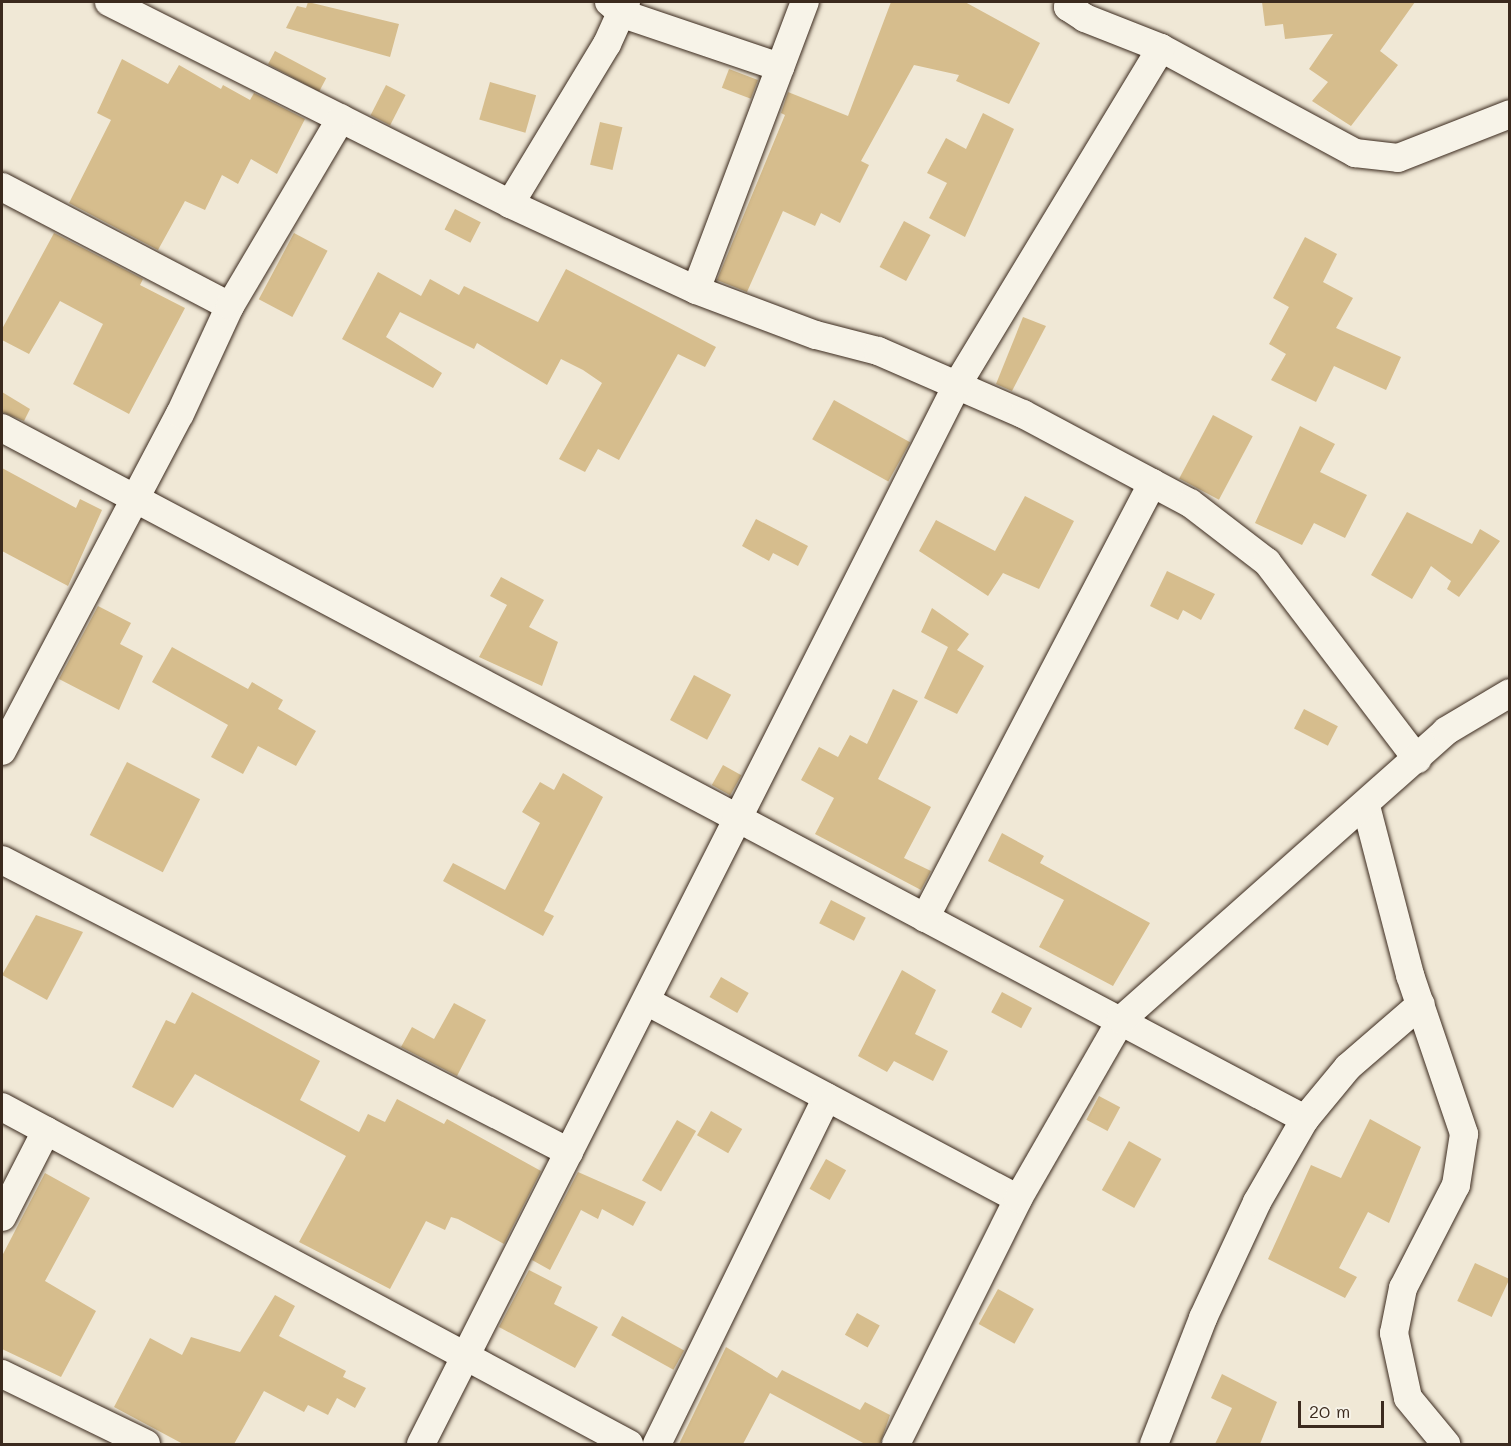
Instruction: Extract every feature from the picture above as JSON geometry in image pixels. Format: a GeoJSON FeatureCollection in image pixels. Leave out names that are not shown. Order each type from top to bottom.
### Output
{"type":"FeatureCollection","features":[{"type":"Feature","properties":{"kind":"street"},"geometry":{"type":"LineString","coordinates":[[109,2],[510,204],[696,290],[816,336],[878,351],[957,385],[1190,503],[1267,562],[1417,759]]}},
{"type":"Feature","properties":{"kind":"street"},"geometry":{"type":"LineString","coordinates":[[696,290],[805,2]]}},
{"type":"Feature","properties":{"kind":"street"},"geometry":{"type":"LineString","coordinates":[[1066,3],[1161,48],[1355,153],[1398,158],[1509,114]]}},
{"type":"Feature","properties":{"kind":"street"},"geometry":{"type":"LineString","coordinates":[[510,204],[619,6],[780,67]]}},
{"type":"Feature","properties":{"kind":"street"},"geometry":{"type":"LineString","coordinates":[[420,1444],[957,385],[1161,48]]}},
{"type":"Feature","properties":{"kind":"street"},"geometry":{"type":"LineString","coordinates":[[2,751],[130,501],[180,414],[230,306],[341,118]]}},
{"type":"Feature","properties":{"kind":"street"},"geometry":{"type":"LineString","coordinates":[[2,187],[230,306]]}},
{"type":"Feature","properties":{"kind":"street"},"geometry":{"type":"LineString","coordinates":[[2,429],[130,501],[736,821],[1121,1020],[1305,1119]]}},
{"type":"Feature","properties":{"kind":"street"},"geometry":{"type":"LineString","coordinates":[[925,918],[1152,483]]}},
{"type":"Feature","properties":{"kind":"street"},"geometry":{"type":"LineString","coordinates":[[896,1444],[1018,1199],[1121,1020],[1366,806],[1446,731],[1509,693]]}},
{"type":"Feature","properties":{"kind":"street"},"geometry":{"type":"LineString","coordinates":[[1366,806],[1421,1004],[1461,1113],[1463,1155],[1456,1185],[1403,1288],[1395,1355],[1408,1398],[1446,1444]]}},
{"type":"Feature","properties":{"kind":"street"},"geometry":{"type":"LineString","coordinates":[[2,860],[569,1152]]}},
{"type":"Feature","properties":{"kind":"street"},"geometry":{"type":"LineString","coordinates":[[646,1001],[1018,1199]]}},
{"type":"Feature","properties":{"kind":"street"},"geometry":{"type":"LineString","coordinates":[[1154,1444],[1212,1297],[1257,1202],[1305,1119],[1348,1067],[1421,1004]]}},
{"type":"Feature","properties":{"kind":"street"},"geometry":{"type":"LineString","coordinates":[[657,1444],[827,1097]]}},
{"type":"Feature","properties":{"kind":"street"},"geometry":{"type":"LineString","coordinates":[[2,1107],[629,1444]]}},
{"type":"Feature","properties":{"kind":"street"},"geometry":{"type":"LineString","coordinates":[[2,1217],[46,1131]]}},
{"type":"Feature","properties":{"kind":"street"},"geometry":{"type":"LineString","coordinates":[[2,1374],[146,1444]]}},
{"type":"Feature","properties":{"kind":"building"},"geometry":{"type":"Polygon","coordinates":[[[308,2],[399,24],[390,57],[286,28],[297,6],[306,8],[308,2]]]}},
{"type":"Feature","properties":{"kind":"building"},"geometry":{"type":"Polygon","coordinates":[[[891,2],[965,2],[1040,43],[1009,104],[956,81],[959,75],[914,65],[861,161],[869,165],[840,223],[821,213],[815,226],[783,211],[747,292],[717,280],[785,115],[781,113],[788,92],[848,116],[891,2]]]}},
{"type":"Feature","properties":{"kind":"building"},"geometry":{"type":"Polygon","coordinates":[[[1262,2],[1415,2],[1380,51],[1398,65],[1351,126],[1312,101],[1328,82],[1309,69],[1333,34],[1285,39],[1283,24],[1265,26],[1262,2]]]}},
{"type":"Feature","properties":{"kind":"building"},"geometry":{"type":"Polygon","coordinates":[[[275,51],[326,78],[319,91],[268,64],[275,51]]]}},
{"type":"Feature","properties":{"kind":"building"},"geometry":{"type":"Polygon","coordinates":[[[122,59],[168,84],[179,65],[221,89],[223,85],[250,100],[254,93],[305,119],[277,174],[251,159],[238,184],[222,175],[205,210],[185,201],[158,250],[69,203],[111,120],[97,113],[122,59]]]}},
{"type":"Feature","properties":{"kind":"building"},"geometry":{"type":"Polygon","coordinates":[[[729,69],[758,80],[751,99],[722,88],[729,69]]]}},
{"type":"Feature","properties":{"kind":"building"},"geometry":{"type":"Polygon","coordinates":[[[490,82],[536,95],[525,133],[479,119],[490,82]]]}},
{"type":"Feature","properties":{"kind":"building"},"geometry":{"type":"Polygon","coordinates":[[[386,85],[406,95],[390,125],[371,115],[386,85]]]}},
{"type":"Feature","properties":{"kind":"building"},"geometry":{"type":"Polygon","coordinates":[[[983,113],[1014,129],[965,237],[929,218],[947,183],[927,173],[946,138],[966,149],[983,113]]]}},
{"type":"Feature","properties":{"kind":"building"},"geometry":{"type":"Polygon","coordinates":[[[600,122],[622,127],[613,170],[590,165],[600,122]]]}},
{"type":"Feature","properties":{"kind":"building"},"geometry":{"type":"Polygon","coordinates":[[[455,209],[481,222],[470,243],[445,229],[455,209]]]}},
{"type":"Feature","properties":{"kind":"building"},"geometry":{"type":"Polygon","coordinates":[[[904,221],[930,235],[906,281],[880,267],[904,221]]]}},
{"type":"Feature","properties":{"kind":"building"},"geometry":{"type":"Polygon","coordinates":[[[54,233],[143,279],[140,285],[185,308],[129,414],[73,384],[103,324],[60,301],[29,354],[2,340],[2,329],[54,233]]]}},
{"type":"Feature","properties":{"kind":"building"},"geometry":{"type":"Polygon","coordinates":[[[294,233],[328,251],[292,317],[259,299],[294,233]]]}},
{"type":"Feature","properties":{"kind":"building"},"geometry":{"type":"Polygon","coordinates":[[[1305,237],[1337,254],[1323,282],[1353,298],[1336,328],[1401,357],[1386,390],[1334,366],[1316,402],[1271,380],[1286,354],[1269,344],[1289,307],[1273,298],[1305,237]]]}},
{"type":"Feature","properties":{"kind":"building"},"geometry":{"type":"Polygon","coordinates":[[[566,269],[716,347],[705,367],[678,354],[619,460],[598,449],[585,472],[559,459],[602,383],[583,370],[561,359],[547,385],[477,343],[474,349],[400,312],[386,337],[442,373],[433,388],[342,339],[378,272],[421,296],[430,279],[459,295],[464,286],[538,322],[566,269]]]}},
{"type":"Feature","properties":{"kind":"building"},"geometry":{"type":"Polygon","coordinates":[[[1023,317],[1046,326],[1012,391],[996,384],[1023,317]]]}},
{"type":"Feature","properties":{"kind":"building"},"geometry":{"type":"Polygon","coordinates":[[[2,392],[30,409],[24,421],[2,412],[2,392]]]}},
{"type":"Feature","properties":{"kind":"building"},"geometry":{"type":"Polygon","coordinates":[[[834,400],[910,442],[888,482],[812,439],[834,400]]]}},
{"type":"Feature","properties":{"kind":"building"},"geometry":{"type":"Polygon","coordinates":[[[1213,415],[1253,436],[1219,500],[1179,479],[1213,415]]]}},
{"type":"Feature","properties":{"kind":"building"},"geometry":{"type":"Polygon","coordinates":[[[1300,426],[1335,444],[1320,472],[1367,495],[1345,538],[1314,523],[1302,545],[1255,523],[1300,426]]]}},
{"type":"Feature","properties":{"kind":"building"},"geometry":{"type":"Polygon","coordinates":[[[2,468],[76,508],[80,499],[102,510],[68,586],[2,551],[2,468]]]}},
{"type":"Feature","properties":{"kind":"building"},"geometry":{"type":"Polygon","coordinates":[[[1025,496],[1074,521],[1039,589],[1003,573],[988,596],[919,551],[936,520],[995,551],[1025,496]]]}},
{"type":"Feature","properties":{"kind":"building"},"geometry":{"type":"Polygon","coordinates":[[[1407,512],[1472,544],[1480,529],[1500,541],[1459,597],[1447,589],[1451,581],[1431,566],[1412,599],[1371,575],[1407,512]]]}},
{"type":"Feature","properties":{"kind":"building"},"geometry":{"type":"Polygon","coordinates":[[[756,519],[808,546],[798,566],[773,553],[769,561],[742,546],[756,519]]]}},
{"type":"Feature","properties":{"kind":"building"},"geometry":{"type":"Polygon","coordinates":[[[1167,571],[1215,594],[1201,620],[1183,610],[1178,620],[1150,606],[1167,571]]]}},
{"type":"Feature","properties":{"kind":"building"},"geometry":{"type":"Polygon","coordinates":[[[501,577],[544,600],[529,627],[558,642],[542,686],[479,657],[507,605],[490,596],[501,577]]]}},
{"type":"Feature","properties":{"kind":"building"},"geometry":{"type":"Polygon","coordinates":[[[98,606],[131,623],[120,644],[143,656],[119,710],[59,679],[98,606]]]}},
{"type":"Feature","properties":{"kind":"building"},"geometry":{"type":"Polygon","coordinates":[[[932,608],[969,634],[957,650],[984,666],[957,714],[924,698],[948,647],[921,632],[932,608]]]}},
{"type":"Feature","properties":{"kind":"building"},"geometry":{"type":"Polygon","coordinates":[[[172,647],[248,689],[252,682],[283,700],[278,709],[316,731],[296,766],[258,746],[243,774],[211,757],[228,725],[152,682],[172,647]]]}},
{"type":"Feature","properties":{"kind":"building"},"geometry":{"type":"Polygon","coordinates":[[[694,675],[731,695],[707,740],[670,720],[694,675]]]}},
{"type":"Feature","properties":{"kind":"building"},"geometry":{"type":"Polygon","coordinates":[[[893,689],[918,701],[878,779],[931,807],[904,858],[931,871],[921,890],[815,834],[834,798],[801,780],[819,747],[838,757],[850,735],[867,744],[893,689]]]}},
{"type":"Feature","properties":{"kind":"building"},"geometry":{"type":"Polygon","coordinates":[[[1304,709],[1338,726],[1328,746],[1294,729],[1304,709]]]}},
{"type":"Feature","properties":{"kind":"building"},"geometry":{"type":"Polygon","coordinates":[[[127,762],[200,799],[163,872],[90,835],[127,762]]]}},
{"type":"Feature","properties":{"kind":"building"},"geometry":{"type":"Polygon","coordinates":[[[723,765],[741,775],[730,795],[712,785],[723,765]]]}},
{"type":"Feature","properties":{"kind":"building"},"geometry":{"type":"Polygon","coordinates":[[[563,773],[603,797],[544,911],[554,916],[543,936],[443,881],[453,863],[505,890],[540,823],[522,812],[540,782],[554,790],[563,773]]]}},
{"type":"Feature","properties":{"kind":"building"},"geometry":{"type":"Polygon","coordinates":[[[1002,833],[1044,856],[1040,863],[1150,923],[1113,986],[1039,947],[1064,900],[988,861],[1002,833]]]}},
{"type":"Feature","properties":{"kind":"building"},"geometry":{"type":"Polygon","coordinates":[[[831,900],[866,918],[854,941],[819,923],[831,900]]]}},
{"type":"Feature","properties":{"kind":"building"},"geometry":{"type":"Polygon","coordinates":[[[36,915],[83,932],[47,1000],[2,975],[36,915]]]}},
{"type":"Feature","properties":{"kind":"building"},"geometry":{"type":"Polygon","coordinates":[[[902,970],[936,990],[915,1034],[948,1051],[933,1081],[894,1061],[887,1072],[858,1056],[902,970]]]}},
{"type":"Feature","properties":{"kind":"building"},"geometry":{"type":"Polygon","coordinates":[[[721,977],[749,993],[737,1013],[710,997],[721,977]]]}},
{"type":"Feature","properties":{"kind":"building"},"geometry":{"type":"Polygon","coordinates":[[[192,992],[320,1061],[300,1100],[359,1132],[368,1114],[385,1122],[397,1099],[444,1124],[447,1119],[541,1171],[504,1244],[458,1219],[451,1217],[445,1230],[426,1221],[390,1289],[299,1242],[346,1156],[195,1074],[173,1108],[132,1087],[166,1020],[175,1024],[192,992]]]}},
{"type":"Feature","properties":{"kind":"building"},"geometry":{"type":"Polygon","coordinates":[[[1002,992],[1032,1008],[1021,1028],[991,1012],[1002,992]]]}},
{"type":"Feature","properties":{"kind":"building"},"geometry":{"type":"Polygon","coordinates":[[[454,1003],[486,1020],[457,1076],[401,1047],[412,1027],[434,1039],[454,1003]]]}},
{"type":"Feature","properties":{"kind":"building"},"geometry":{"type":"Polygon","coordinates":[[[1099,1096],[1120,1107],[1108,1131],[1086,1120],[1099,1096]]]}},
{"type":"Feature","properties":{"kind":"building"},"geometry":{"type":"Polygon","coordinates":[[[711,1111],[742,1129],[728,1153],[697,1135],[711,1111]]]}},
{"type":"Feature","properties":{"kind":"building"},"geometry":{"type":"Polygon","coordinates":[[[1370,1119],[1421,1147],[1389,1223],[1368,1212],[1339,1268],[1357,1277],[1345,1298],[1268,1259],[1311,1165],[1341,1178],[1370,1119]]]}},
{"type":"Feature","properties":{"kind":"building"},"geometry":{"type":"Polygon","coordinates":[[[677,1120],[696,1131],[661,1192],[642,1181],[677,1120]]]}},
{"type":"Feature","properties":{"kind":"building"},"geometry":{"type":"Polygon","coordinates":[[[1129,1141],[1161,1159],[1134,1208],[1102,1190],[1129,1141]]]}},
{"type":"Feature","properties":{"kind":"building"},"geometry":{"type":"Polygon","coordinates":[[[826,1159],[846,1170],[830,1200],[810,1189],[826,1159]]]}},
{"type":"Feature","properties":{"kind":"building"},"geometry":{"type":"Polygon","coordinates":[[[578,1172],[646,1202],[633,1226],[602,1209],[598,1219],[581,1210],[550,1270],[532,1260],[578,1172]]]}},
{"type":"Feature","properties":{"kind":"building"},"geometry":{"type":"Polygon","coordinates":[[[45,1173],[90,1198],[45,1281],[96,1311],[61,1377],[2,1349],[2,1256],[45,1173]]]}},
{"type":"Feature","properties":{"kind":"building"},"geometry":{"type":"Polygon","coordinates":[[[1475,1263],[1509,1279],[1492,1317],[1457,1301],[1475,1263]]]}},
{"type":"Feature","properties":{"kind":"building"},"geometry":{"type":"Polygon","coordinates":[[[529,1270],[562,1287],[554,1304],[598,1327],[575,1368],[499,1327],[529,1270]]]}},
{"type":"Feature","properties":{"kind":"building"},"geometry":{"type":"Polygon","coordinates":[[[998,1289],[1034,1309],[1014,1344],[979,1324],[998,1289]]]}},
{"type":"Feature","properties":{"kind":"building"},"geometry":{"type":"Polygon","coordinates":[[[275,1295],[295,1306],[279,1336],[346,1371],[343,1377],[366,1388],[355,1408],[337,1398],[328,1415],[308,1405],[304,1412],[264,1391],[234,1444],[183,1444],[114,1407],[150,1338],[182,1355],[191,1337],[240,1352],[275,1295]]]}},
{"type":"Feature","properties":{"kind":"building"},"geometry":{"type":"Polygon","coordinates":[[[857,1313],[880,1326],[868,1347],[845,1335],[857,1313]]]}},
{"type":"Feature","properties":{"kind":"building"},"geometry":{"type":"Polygon","coordinates":[[[622,1316],[684,1350],[673,1370],[611,1335],[622,1316]]]}},
{"type":"Feature","properties":{"kind":"building"},"geometry":{"type":"Polygon","coordinates":[[[726,1347],[777,1378],[782,1370],[860,1410],[865,1402],[890,1415],[880,1444],[865,1444],[770,1393],[743,1444],[679,1444],[726,1347]]]}},
{"type":"Feature","properties":{"kind":"building"},"geometry":{"type":"Polygon","coordinates":[[[1222,1374],[1277,1402],[1260,1444],[1215,1444],[1232,1408],[1211,1398],[1222,1374]]]}}]}
